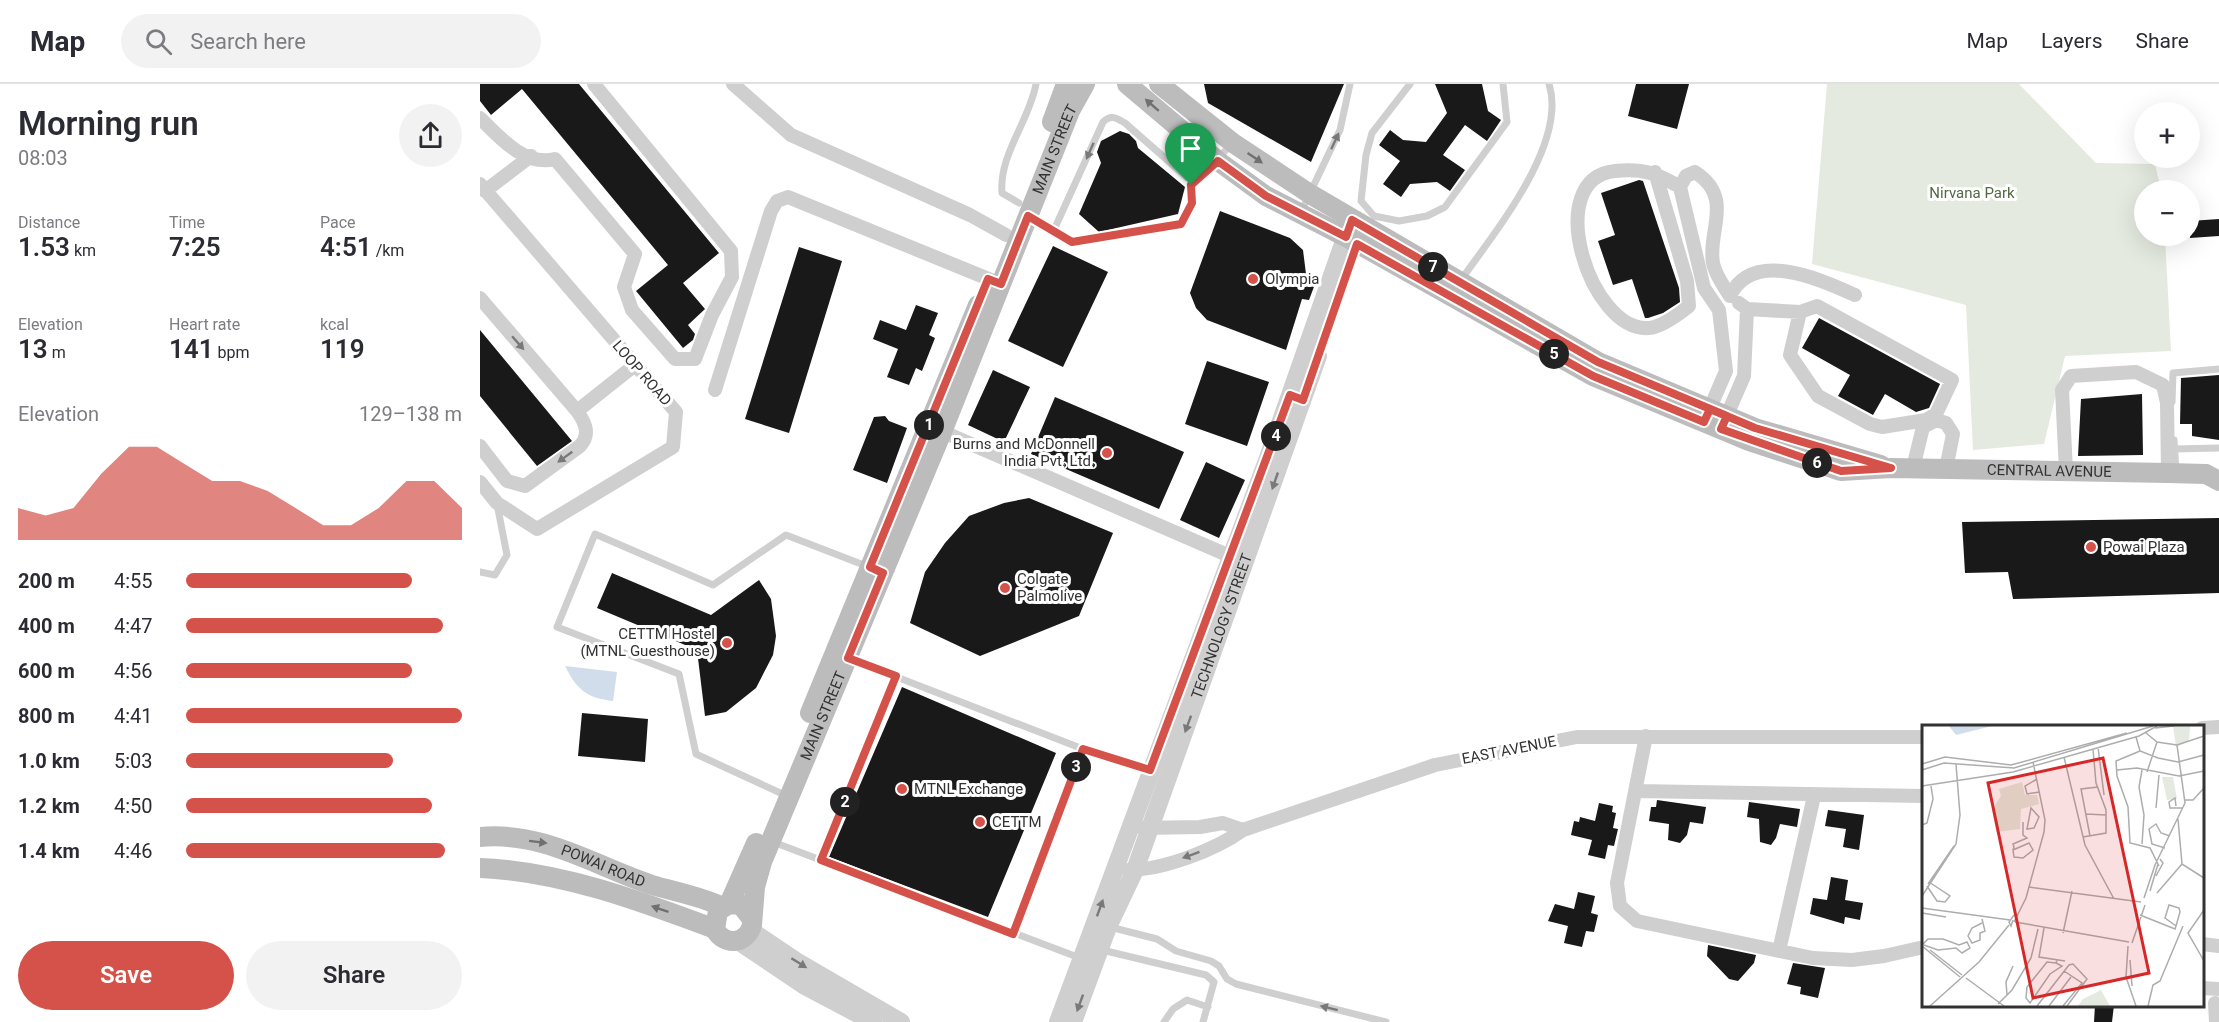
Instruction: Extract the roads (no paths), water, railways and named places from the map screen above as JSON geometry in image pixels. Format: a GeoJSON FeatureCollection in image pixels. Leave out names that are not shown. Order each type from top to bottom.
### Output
{"type":"FeatureCollection","features":[{"type":"Feature","properties":{"kind":"main road","name":"MAIN STREET"},"geometry":{"type":"LineString","coordinates":[[995,281],[1006,235],[1024,210],[1066,84]]}},
{"type":"Feature","properties":{"kind":"main road","name":"MAIN STREET"},"geometry":{"type":"LineString","coordinates":[[747,930],[755,887],[771,841],[783,794],[1024,210],[1084,84]]}},
{"type":"Feature","properties":{"kind":"main road","name":"CENTRAL AVENUE"},"geometry":{"type":"LineString","coordinates":[[1127,84],[1218,161],[1266,196],[1300,214],[1354,232],[1460,282],[1598,362],[1715,419]]}},
{"type":"Feature","properties":{"kind":"main road","name":"CENTRAL AVENUE"},"geometry":{"type":"LineString","coordinates":[[1159,84],[1200,119],[1310,194],[1354,232],[1593,376],[1715,419],[1755,428],[1891,468],[2215,474]]}},
{"type":"Feature","properties":{"kind":"main road"},"geometry":{"type":"LineString","coordinates":[[1188,135],[1200,119]]}},
{"type":"Feature","properties":{"kind":"main road","name":"MAIN STREET"},"geometry":{"type":"LineString","coordinates":[[726,905],[783,794],[848,658],[876,570]]}},
{"type":"Feature","properties":{"kind":"main road","name":"POWAI ROAD"},"geometry":{"type":"LineString","coordinates":[[480,837],[551,844],[652,885],[726,905]]}},
{"type":"Feature","properties":{"kind":"main road","name":"POWAI ROAD"},"geometry":{"type":"LineString","coordinates":[[480,868],[544,875],[653,906],[715,928]]}},
{"type":"Feature","properties":{"kind":"main road"},"geometry":{"type":"LineString","coordinates":[[726,905],[741,905],[747,930],[727,941],[715,928],[715,916],[726,905]]}},
{"type":"Feature","properties":{"kind":"street"},"geometry":{"type":"LineString","coordinates":[[480,118],[509,148],[545,162],[555,159],[635,254],[624,287],[632,310],[675,359],[695,359],[712,315],[732,277],[731,251],[594,84]]}},
{"type":"Feature","properties":{"kind":"street"},"geometry":{"type":"LineString","coordinates":[[733,84],[791,135],[969,214],[1006,235]]}},
{"type":"Feature","properties":{"kind":"street"},"geometry":{"type":"LineString","coordinates":[[483,188],[531,156]]}},
{"type":"Feature","properties":{"kind":"street"},"geometry":{"type":"LineString","coordinates":[[1655,172],[1687,281],[1689,306],[1649,328],[1628,324],[1608,306],[1590,281],[1579,236],[1579,199],[1588,182],[1605,172],[1631,169],[1655,172],[1680,187]]}},
{"type":"Feature","properties":{"kind":"street"},"geometry":{"type":"LineString","coordinates":[[1715,419],[1726,371],[1719,310],[1704,288],[1680,187],[1686,176],[1695,172],[1707,180],[1717,206],[1713,263],[1730,296],[1747,309],[1800,312],[1817,306],[1952,380],[1936,414],[1926,420],[1882,427],[1870,424],[1818,396],[1790,355],[1800,312]]}},
{"type":"Feature","properties":{"kind":"street","name":"LOOP ROAD"},"geometry":{"type":"LineString","coordinates":[[480,482],[497,503],[537,529],[673,447],[676,412],[483,188]]}},
{"type":"Feature","properties":{"kind":"street"},"geometry":{"type":"LineString","coordinates":[[715,390],[771,211],[777,201],[788,197],[995,281]]}},
{"type":"Feature","properties":{"kind":"street","name":"TECHNOLOGY STREET"},"geometry":{"type":"LineString","coordinates":[[1073,1022],[1090,954],[1108,927],[1135,870],[1170,775],[1239,560],[1354,232]]}},
{"type":"Feature","properties":{"kind":"street"},"geometry":{"type":"LineString","coordinates":[[1719,310],[1734,287],[1762,271],[1813,276],[1855,295]]}},
{"type":"Feature","properties":{"kind":"street"},"geometry":{"type":"LineString","coordinates":[[480,298],[577,411],[586,425],[585,441],[525,486],[507,481],[480,446]]}},
{"type":"Feature","properties":{"kind":"street"},"geometry":{"type":"LineString","coordinates":[[1715,419],[1742,382],[1747,309]]}},
{"type":"Feature","properties":{"kind":"street"},"geometry":{"type":"LineString","coordinates":[[712,315],[734,331]]}},
{"type":"Feature","properties":{"kind":"street"},"geometry":{"type":"LineString","coordinates":[[577,411],[635,365]]}},
{"type":"Feature","properties":{"kind":"street"},"geometry":{"type":"LineString","coordinates":[[2066,471],[2062,390],[2071,376],[2136,372],[2163,385],[2167,403],[2172,473]]}},
{"type":"Feature","properties":{"kind":"street"},"geometry":{"type":"LineString","coordinates":[[1724,376],[1742,382]]}},
{"type":"Feature","properties":{"kind":"street"},"geometry":{"type":"LineString","coordinates":[[1913,468],[1923,428],[1936,420],[1946,423],[1953,434],[1946,469]]}},
{"type":"Feature","properties":{"kind":"street"},"geometry":{"type":"LineString","coordinates":[[935,428],[1239,560],[1150,770],[1113,870],[1090,954],[1058,1022]]}},
{"type":"Feature","properties":{"kind":"street"},"geometry":{"type":"LineString","coordinates":[[2204,728],[2219,727]]}},
{"type":"Feature","properties":{"kind":"street"},"geometry":{"type":"LineString","coordinates":[[1646,736],[1637,791],[1617,883],[1620,906],[1637,921],[1813,958],[1852,960],[1884,957],[1922,947]]}},
{"type":"Feature","properties":{"kind":"street","name":"EAST AVENUE"},"geometry":{"type":"LineString","coordinates":[[1113,870],[1135,870],[1182,858],[1215,846],[1243,830],[1435,765],[1577,737],[1922,737]]}},
{"type":"Feature","properties":{"kind":"street"},"geometry":{"type":"LineString","coordinates":[[1637,791],[1814,796],[1922,796]]}},
{"type":"Feature","properties":{"kind":"street"},"geometry":{"type":"LineString","coordinates":[[1779,951],[1814,796]]}},
{"type":"Feature","properties":{"kind":"street"},"geometry":{"type":"LineString","coordinates":[[1129,827],[1200,827],[1223,823],[1243,830]]}},
{"type":"Feature","properties":{"kind":"street"},"geometry":{"type":"LineString","coordinates":[[747,930],[805,986],[873,1022]]}},
{"type":"Feature","properties":{"kind":"street"},"geometry":{"type":"LineString","coordinates":[[747,930],[901,1022]]}},
{"type":"Feature","properties":{"kind":"street"},"geometry":{"type":"LineString","coordinates":[[2204,944],[2219,946]]}},
{"type":"Feature","properties":{"kind":"street"},"geometry":{"type":"LineString","coordinates":[[2204,988],[2219,989]]}},
{"type":"Feature","properties":{"kind":"street"},"geometry":{"type":"LineString","coordinates":[[2212,1003],[2216,1022]]}},
{"type":"Feature","properties":{"kind":"lane"},"geometry":{"type":"LineString","coordinates":[[1036,84],[1033,101],[1014,141],[1001,179],[1002,193],[1053,232],[1072,242],[1181,224],[1192,203],[1191,180],[1125,123],[1108,117],[1103,122],[1053,232]]}},
{"type":"Feature","properties":{"kind":"lane"},"geometry":{"type":"LineString","coordinates":[[1300,214],[1340,130],[1350,84]]}},
{"type":"Feature","properties":{"kind":"lane"},"geometry":{"type":"LineString","coordinates":[[1410,84],[1372,133],[1362,178],[1361,201],[1374,216],[1399,221],[1427,216],[1445,207],[1507,122],[1503,84]]}},
{"type":"Feature","properties":{"kind":"lane"},"geometry":{"type":"LineString","coordinates":[[1460,282],[1527,185],[1538,164],[1548,131],[1552,93],[1549,84]]}},
{"type":"Feature","properties":{"kind":"lane"},"geometry":{"type":"LineString","coordinates":[[1191,185],[1218,161],[1233,143]]}},
{"type":"Feature","properties":{"kind":"lane"},"geometry":{"type":"LineString","coordinates":[[2172,473],[2174,448],[2171,381],[2173,373],[2219,369]]}},
{"type":"Feature","properties":{"kind":"lane"},"geometry":{"type":"LineString","coordinates":[[2174,448],[2219,448]]}},
{"type":"Feature","properties":{"kind":"lane"},"geometry":{"type":"LineString","coordinates":[[480,572],[495,575],[507,555],[497,503]]}},
{"type":"Feature","properties":{"kind":"lane"},"geometry":{"type":"LineString","coordinates":[[783,794],[696,754],[679,674],[557,627],[595,534],[713,585],[786,535],[876,570]]}},
{"type":"Feature","properties":{"kind":"lane"},"geometry":{"type":"LineString","coordinates":[[848,658],[1083,749],[1170,775]]}},
{"type":"Feature","properties":{"kind":"lane"},"geometry":{"type":"LineString","coordinates":[[821,860],[896,676]]}},
{"type":"Feature","properties":{"kind":"lane"},"geometry":{"type":"LineString","coordinates":[[1013,934],[1083,749]]}},
{"type":"Feature","properties":{"kind":"lane"},"geometry":{"type":"LineString","coordinates":[[771,841],[1013,934],[1090,954],[1206,975],[1214,981],[1203,1022]]}},
{"type":"Feature","properties":{"kind":"lane"},"geometry":{"type":"LineString","coordinates":[[1108,927],[1157,939],[1176,951],[1211,961],[1219,966],[1227,979],[1236,984],[1386,1022]]}},
{"type":"Feature","properties":{"kind":"lane"},"geometry":{"type":"LineString","coordinates":[[1164,1022],[1173,1010],[1187,1000],[1208,1007]]}},
{"type":"Feature","properties":{"kind":"place","name":"Olympia"},"geometry":{"type":"Point","coordinates":[1253,279]}},
{"type":"Feature","properties":{"kind":"place","name":"Burns and McDonnell India Pvt. Ltd."},"geometry":{"type":"Point","coordinates":[1107,453]}},
{"type":"Feature","properties":{"kind":"place","name":"Powai Plaza"},"geometry":{"type":"Point","coordinates":[2091,547]}},
{"type":"Feature","properties":{"kind":"place","name":"Colgate Palmolive"},"geometry":{"type":"Point","coordinates":[1005,588]}},
{"type":"Feature","properties":{"kind":"place","name":"CETTM Hostel (MTNL Guesthouse)"},"geometry":{"type":"Point","coordinates":[727,643]}},
{"type":"Feature","properties":{"kind":"place","name":"MTNL Exchange"},"geometry":{"type":"Point","coordinates":[902,789]}},
{"type":"Feature","properties":{"kind":"place","name":"CETTM"},"geometry":{"type":"Point","coordinates":[980,822]}},
{"type":"Feature","properties":{"kind":"park label","name":"Nirvana Park"},"geometry":{"type":"Point","coordinates":[1972,193]}}]}
